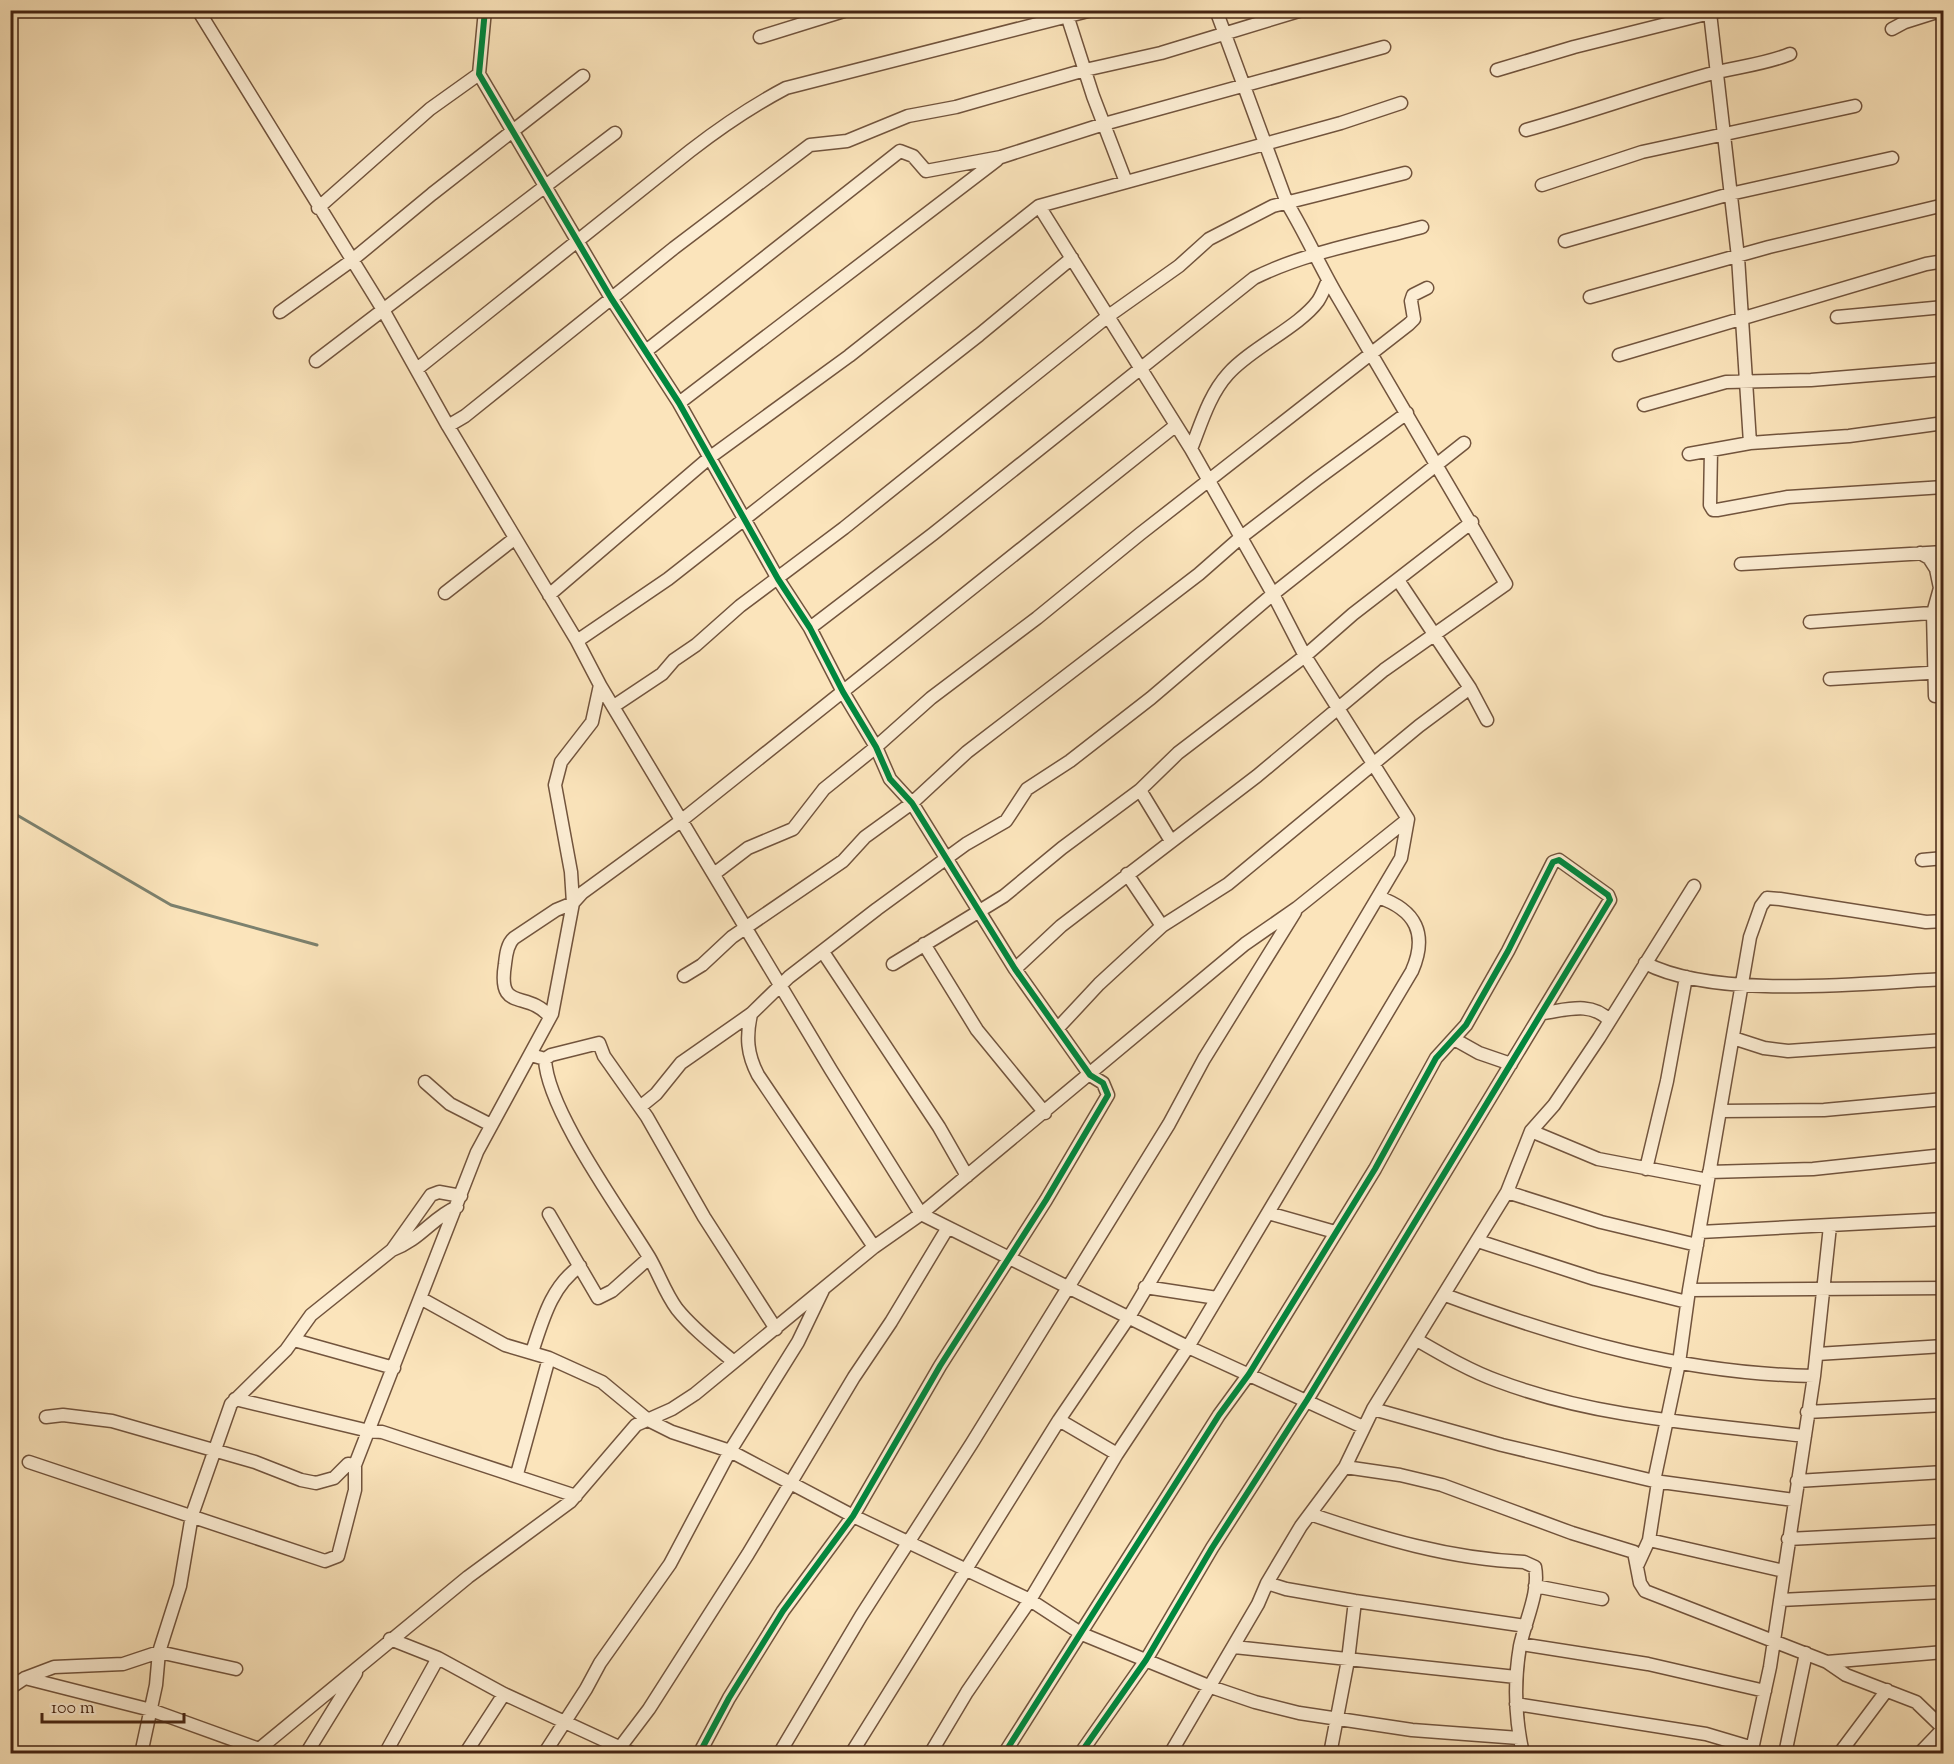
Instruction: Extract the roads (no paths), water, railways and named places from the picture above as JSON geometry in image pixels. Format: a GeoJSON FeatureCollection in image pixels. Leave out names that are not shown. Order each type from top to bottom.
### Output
{"type":"FeatureCollection","features":[{"type":"Feature","properties":{"kind":"street"},"geometry":{"type":"LineString","coordinates":[[198,10],[382,309],[448,426],[490,493],[514,539],[577,641],[600,685],[921,1214],[947,1229],[1069,1286],[1188,1347],[1363,1427]]}},
{"type":"Feature","properties":{"kind":"street"},"geometry":{"type":"LineString","coordinates":[[485,10],[479,74],[611,298],[679,403],[778,579],[810,628],[843,692],[876,747],[890,779],[912,803],[945,860],[1015,969],[1090,1075],[1103,1083],[1108,1096],[1010,1258],[940,1366],[853,1516],[783,1611],[729,1698],[699,1754]]}},
{"type":"Feature","properties":{"kind":"street"},"geometry":{"type":"LineString","coordinates":[[760,37],[847,10]]}},
{"type":"Feature","properties":{"kind":"street"},"geometry":{"type":"LineString","coordinates":[[417,369],[721,127],[786,88],[1067,14],[1092,10]]}},
{"type":"Feature","properties":{"kind":"street"},"geometry":{"type":"LineString","coordinates":[[1015,969],[1061,926],[1248,783],[1434,633],[1506,584],[1472,522],[1328,280],[1314,255],[1305,232],[1287,203],[1216,10]]}},
{"type":"Feature","properties":{"kind":"street"},"geometry":{"type":"LineString","coordinates":[[448,426],[465,416],[611,298],[810,145],[847,141],[908,116],[956,107],[1085,70],[1117,64],[1224,35],[1302,10]]}},
{"type":"Feature","properties":{"kind":"street"},"geometry":{"type":"LineString","coordinates":[[1892,29],[1905,21],[1943,10]]}},
{"type":"Feature","properties":{"kind":"street"},"geometry":{"type":"LineString","coordinates":[[1497,70],[1574,47],[1716,12],[1715,72],[1737,257],[1748,383],[1750,443]]}},
{"type":"Feature","properties":{"kind":"street"},"geometry":{"type":"LineString","coordinates":[[1067,14],[1126,182]]}},
{"type":"Feature","properties":{"kind":"street"},"geometry":{"type":"LineString","coordinates":[[646,351],[893,154],[907,152],[926,171],[1001,157],[1104,124],[1384,47]]}},
{"type":"Feature","properties":{"kind":"street"},"geometry":{"type":"LineString","coordinates":[[1526,130],[1715,72],[1769,63],[1790,54]]}},
{"type":"Feature","properties":{"kind":"street"},"geometry":{"type":"LineString","coordinates":[[318,208],[430,110],[479,74]]}},
{"type":"Feature","properties":{"kind":"street"},"geometry":{"type":"LineString","coordinates":[[280,312],[351,261],[432,194],[583,76]]}},
{"type":"Feature","properties":{"kind":"street"},"geometry":{"type":"LineString","coordinates":[[549,595],[710,458],[849,356],[1039,206],[1341,123],[1401,103]]}},
{"type":"Feature","properties":{"kind":"street"},"geometry":{"type":"LineString","coordinates":[[1542,185],[1642,152],[1855,106]]}},
{"type":"Feature","properties":{"kind":"street"},"geometry":{"type":"LineString","coordinates":[[316,361],[615,133]]}},
{"type":"Feature","properties":{"kind":"street"},"geometry":{"type":"LineString","coordinates":[[679,403],[1001,157]]}},
{"type":"Feature","properties":{"kind":"street"},"geometry":{"type":"LineString","coordinates":[[1565,241],[1730,194],[1892,158]]}},
{"type":"Feature","properties":{"kind":"street"},"geometry":{"type":"LineString","coordinates":[[614,706],[662,674],[674,660],[1107,317],[1179,266],[1209,238],[1224,233],[1258,212],[1405,172]]}},
{"type":"Feature","properties":{"kind":"street"},"geometry":{"type":"LineString","coordinates":[[1590,297],[1658,276],[1799,239],[1944,205]]}},
{"type":"Feature","properties":{"kind":"street"},"geometry":{"type":"LineString","coordinates":[[851,1754],[1059,1420],[1129,1317],[1311,1014],[1401,858],[1408,819],[1305,656],[1273,594],[1191,449],[1140,371],[1039,206]]}},
{"type":"Feature","properties":{"kind":"street"},"geometry":{"type":"LineString","coordinates":[[810,628],[1140,371],[1254,278],[1278,266],[1314,255],[1422,227]]}},
{"type":"Feature","properties":{"kind":"street"},"geometry":{"type":"LineString","coordinates":[[577,641],[668,579],[979,335],[1072,258]]}},
{"type":"Feature","properties":{"kind":"street"},"geometry":{"type":"LineString","coordinates":[[1619,355],[1944,261]]}},
{"type":"Feature","properties":{"kind":"street"},"geometry":{"type":"LineString","coordinates":[[1191,449],[1208,406],[1227,375],[1256,349],[1307,312],[1318,301],[1328,280]]}},
{"type":"Feature","properties":{"kind":"street"},"geometry":{"type":"LineString","coordinates":[[714,874],[748,848],[793,829],[824,789],[931,698],[1037,618],[1414,319],[1411,301],[1413,295],[1427,288]]}},
{"type":"Feature","properties":{"kind":"street"},"geometry":{"type":"LineString","coordinates":[[1837,317],[1944,307]]}},
{"type":"Feature","properties":{"kind":"street"},"geometry":{"type":"LineString","coordinates":[[1644,405],[1726,382],[1748,383],[1882,376],[1944,369]]}},
{"type":"Feature","properties":{"kind":"street"},"geometry":{"type":"LineString","coordinates":[[684,976],[702,965],[732,938],[843,861],[865,837],[912,803],[968,752],[1199,574],[1240,538],[1375,434],[1407,413]]}},
{"type":"Feature","properties":{"kind":"street"},"geometry":{"type":"LineString","coordinates":[[1689,454],[1750,443],[1849,436],[1920,424],[1944,423]]}},
{"type":"Feature","properties":{"kind":"street"},"geometry":{"type":"LineString","coordinates":[[550,1017],[538,1006],[509,997],[506,993],[503,986],[504,966],[510,942],[514,938],[556,910],[573,903],[582,893],[682,820],[1175,426]]}},
{"type":"Feature","properties":{"kind":"street"},"geometry":{"type":"LineString","coordinates":[[640,1107],[656,1094],[681,1063],[751,1014],[781,984],[945,860],[1006,821],[1027,789],[1070,761],[1151,698],[1273,594],[1464,443]]}},
{"type":"Feature","properties":{"kind":"street"},"geometry":{"type":"LineString","coordinates":[[1711,450],[1710,505],[1713,510],[1788,497],[1944,487]]}},
{"type":"Feature","properties":{"kind":"street"},"geometry":{"type":"LineString","coordinates":[[892,964],[977,910],[1005,896],[1062,848],[1140,790],[1178,753],[1305,656],[1472,522]]}},
{"type":"Feature","properties":{"kind":"street"},"geometry":{"type":"LineString","coordinates":[[445,593],[514,539]]}},
{"type":"Feature","properties":{"kind":"street"},"geometry":{"type":"LineString","coordinates":[[1741,564],[1944,552]]}},
{"type":"Feature","properties":{"kind":"street"},"geometry":{"type":"LineString","coordinates":[[1920,553],[1929,558],[1940,588],[1939,673],[1935,696]]}},
{"type":"Feature","properties":{"kind":"street"},"geometry":{"type":"LineString","coordinates":[[1398,580],[1470,688],[1487,720]]}},
{"type":"Feature","properties":{"kind":"street"},"geometry":{"type":"LineString","coordinates":[[1810,622],[1938,612]]}},
{"type":"Feature","properties":{"kind":"street"},"geometry":{"type":"LineString","coordinates":[[1830,679],[1939,673]]}},
{"type":"Feature","properties":{"kind":"street"},"geometry":{"type":"LineString","coordinates":[[29,1462],[325,1560],[336,1558],[355,1490],[355,1465],[459,1201],[491,1125],[550,1017],[573,903],[571,872],[555,785],[561,762],[592,722],[600,685]]}},
{"type":"Feature","properties":{"kind":"street"},"geometry":{"type":"LineString","coordinates":[[1058,1028],[1099,984],[1162,926],[1228,884],[1372,765],[1470,688]]}},
{"type":"Feature","properties":{"kind":"street"},"geometry":{"type":"LineString","coordinates":[[1140,790],[1171,841]]}},
{"type":"Feature","properties":{"kind":"street"},"geometry":{"type":"LineString","coordinates":[[25,1677],[151,1710],[256,1751],[390,1639],[576,1496],[630,1431],[695,1394],[874,1247],[921,1214],[1045,1113],[1133,1036],[1245,944],[1297,908],[1408,819]]}},
{"type":"Feature","properties":{"kind":"street"},"geometry":{"type":"LineString","coordinates":[[1922,860],[1944,858]]}},
{"type":"Feature","properties":{"kind":"street"},"geometry":{"type":"LineString","coordinates":[[1004,1754],[1219,1415],[1249,1374],[1375,1169],[1424,1076],[1436,1058],[1461,1033],[1495,976],[1553,862],[1559,860],[1608,895],[1610,900],[1307,1400],[1212,1548],[1146,1660],[1080,1754]]}},
{"type":"Feature","properties":{"kind":"street"},"geometry":{"type":"LineString","coordinates":[[1127,874],[1162,926]]}},
{"type":"Feature","properties":{"kind":"street"},"geometry":{"type":"LineString","coordinates":[[1176,1752],[1258,1604],[1267,1583],[1310,1514],[1345,1467],[1373,1409],[1507,1192],[1532,1131],[1554,1105],[1694,886]]}},
{"type":"Feature","properties":{"kind":"street"},"geometry":{"type":"LineString","coordinates":[[930,1754],[967,1692],[1030,1600],[1117,1454],[1188,1347],[1375,1037],[1418,957],[1420,940],[1413,922],[1395,903],[1378,897]]}},
{"type":"Feature","properties":{"kind":"street"},"geometry":{"type":"LineString","coordinates":[[1638,1565],[1649,1540],[1656,1481],[1679,1363],[1688,1296],[1750,938],[1761,906],[1767,898],[1926,922],[1944,921]]}},
{"type":"Feature","properties":{"kind":"street"},"geometry":{"type":"LineString","coordinates":[[779,1754],[1069,1286],[1297,908]]}},
{"type":"Feature","properties":{"kind":"street"},"geometry":{"type":"LineString","coordinates":[[924,944],[977,1030],[1045,1113]]}},
{"type":"Feature","properties":{"kind":"street"},"geometry":{"type":"LineString","coordinates":[[823,952],[939,1127],[968,1176]]}},
{"type":"Feature","properties":{"kind":"street"},"geometry":{"type":"LineString","coordinates":[[1645,963],[1686,977],[1742,984],[1795,986],[1944,979]]}},
{"type":"Feature","properties":{"kind":"street"},"geometry":{"type":"LineString","coordinates":[[1646,1169],[1667,1081],[1686,977]]}},
{"type":"Feature","properties":{"kind":"street"},"geometry":{"type":"LineString","coordinates":[[1543,1013],[1586,1008],[1595,1010],[1609,1020]]}},
{"type":"Feature","properties":{"kind":"street"},"geometry":{"type":"LineString","coordinates":[[751,1014],[747,1041],[751,1062],[758,1076],[874,1247]]}},
{"type":"Feature","properties":{"kind":"street"},"geometry":{"type":"LineString","coordinates":[[1733,1038],[1764,1048],[1788,1051],[1944,1040]]}},
{"type":"Feature","properties":{"kind":"street"},"geometry":{"type":"LineString","coordinates":[[1454,1039],[1479,1053],[1511,1064]]}},
{"type":"Feature","properties":{"kind":"street"},"geometry":{"type":"LineString","coordinates":[[531,1055],[545,1059],[551,1055],[599,1043],[604,1056],[640,1107],[704,1217],[776,1329]]}},
{"type":"Feature","properties":{"kind":"street"},"geometry":{"type":"LineString","coordinates":[[545,1059],[547,1078],[564,1115],[626,1223],[649,1258],[670,1300],[734,1362]]}},
{"type":"Feature","properties":{"kind":"street"},"geometry":{"type":"LineString","coordinates":[[425,1082],[450,1104],[491,1125]]}},
{"type":"Feature","properties":{"kind":"street"},"geometry":{"type":"LineString","coordinates":[[1721,1111],[1824,1110],[1944,1100]]}},
{"type":"Feature","properties":{"kind":"street"},"geometry":{"type":"LineString","coordinates":[[1532,1131],[1598,1159],[1646,1169],[1709,1176],[1828,1168],[1944,1155]]}},
{"type":"Feature","properties":{"kind":"street"},"geometry":{"type":"LineString","coordinates":[[392,1250],[431,1195],[439,1192],[459,1201]]}},
{"type":"Feature","properties":{"kind":"street"},"geometry":{"type":"LineString","coordinates":[[1507,1192],[1600,1222],[1697,1245]]}},
{"type":"Feature","properties":{"kind":"street"},"geometry":{"type":"LineString","coordinates":[[141,1754],[151,1710],[159,1652],[180,1586],[192,1515],[227,1411],[235,1399],[294,1340],[311,1315],[329,1298],[392,1250],[423,1234],[459,1201]]}},
{"type":"Feature","properties":{"kind":"street"},"geometry":{"type":"LineString","coordinates":[[1268,1213],[1335,1232]]}},
{"type":"Feature","properties":{"kind":"street"},"geometry":{"type":"LineString","coordinates":[[549,1214],[598,1298],[612,1291],[649,1258]]}},
{"type":"Feature","properties":{"kind":"street"},"geometry":{"type":"LineString","coordinates":[[1700,1232],[1944,1220]]}},
{"type":"Feature","properties":{"kind":"street"},"geometry":{"type":"LineString","coordinates":[[1516,1704],[1706,1734],[1752,1751],[1765,1691],[1814,1376],[1825,1290],[1830,1226]]}},
{"type":"Feature","properties":{"kind":"street"},"geometry":{"type":"LineString","coordinates":[[617,1750],[650,1709],[793,1483],[854,1377],[891,1322],[947,1229]]}},
{"type":"Feature","properties":{"kind":"street"},"geometry":{"type":"LineString","coordinates":[[1478,1241],[1594,1279],[1688,1296],[1944,1288]]}},
{"type":"Feature","properties":{"kind":"street"},"geometry":{"type":"LineString","coordinates":[[532,1352],[551,1297],[580,1266]]}},
{"type":"Feature","properties":{"kind":"street"},"geometry":{"type":"LineString","coordinates":[[1145,1287],[1217,1298]]}},
{"type":"Feature","properties":{"kind":"street"},"geometry":{"type":"LineString","coordinates":[[544,1754],[606,1654],[657,1586],[730,1451],[798,1342],[823,1289]]}},
{"type":"Feature","properties":{"kind":"street"},"geometry":{"type":"LineString","coordinates":[[1445,1295],[1502,1316],[1588,1342],[1679,1363],[1730,1372],[1814,1376]]}},
{"type":"Feature","properties":{"kind":"street"},"geometry":{"type":"LineString","coordinates":[[422,1299],[505,1345],[549,1358],[602,1382],[648,1420],[672,1432],[730,1451],[853,1516],[966,1572],[1030,1600],[1082,1634],[1211,1687],[1255,1702],[1336,1719],[1412,1730],[1520,1738]]}},
{"type":"Feature","properties":{"kind":"street"},"geometry":{"type":"LineString","coordinates":[[294,1340],[394,1368]]}},
{"type":"Feature","properties":{"kind":"street"},"geometry":{"type":"LineString","coordinates":[[1416,1340],[1451,1359],[1508,1384],[1557,1400],[1669,1419],[1805,1436]]}},
{"type":"Feature","properties":{"kind":"street"},"geometry":{"type":"LineString","coordinates":[[1817,1353],[1944,1346]]}},
{"type":"Feature","properties":{"kind":"street"},"geometry":{"type":"LineString","coordinates":[[517,1474],[549,1358]]}},
{"type":"Feature","properties":{"kind":"street"},"geometry":{"type":"LineString","coordinates":[[235,1399],[369,1431],[382,1432],[517,1474],[576,1496]]}},
{"type":"Feature","properties":{"kind":"street"},"geometry":{"type":"LineString","coordinates":[[1808,1412],[1944,1405]]}},
{"type":"Feature","properties":{"kind":"street"},"geometry":{"type":"LineString","coordinates":[[1373,1409],[1502,1445],[1656,1481],[1794,1500]]}},
{"type":"Feature","properties":{"kind":"street"},"geometry":{"type":"LineString","coordinates":[[46,1417],[63,1414],[112,1421],[213,1449],[301,1480],[316,1483],[334,1478],[348,1464],[355,1465]]}},
{"type":"Feature","properties":{"kind":"street"},"geometry":{"type":"LineString","coordinates":[[1059,1420],[1117,1454]]}},
{"type":"Feature","properties":{"kind":"street"},"geometry":{"type":"LineString","coordinates":[[1345,1467],[1400,1475],[1488,1500],[1572,1533],[1634,1552],[1640,1583],[1645,1591],[1806,1653],[1827,1662],[1846,1675],[1916,1702],[1943,1729],[1919,1754]]}},
{"type":"Feature","properties":{"kind":"street"},"geometry":{"type":"LineString","coordinates":[[1797,1481],[1944,1472]]}},
{"type":"Feature","properties":{"kind":"street"},"geometry":{"type":"LineString","coordinates":[[1310,1514],[1387,1540],[1458,1555],[1524,1562],[1535,1567],[1535,1586],[1521,1644],[1516,1677],[1516,1704],[1523,1754]]}},
{"type":"Feature","properties":{"kind":"street"},"geometry":{"type":"LineString","coordinates":[[1788,1539],[1944,1531]]}},
{"type":"Feature","properties":{"kind":"street"},"geometry":{"type":"LineString","coordinates":[[1649,1540],[1784,1571]]}},
{"type":"Feature","properties":{"kind":"street"},"geometry":{"type":"LineString","coordinates":[[1267,1583],[1286,1589],[1355,1601],[1526,1626]]}},
{"type":"Feature","properties":{"kind":"street"},"geometry":{"type":"LineString","coordinates":[[1535,1586],[1602,1599]]}},
{"type":"Feature","properties":{"kind":"street"},"geometry":{"type":"LineString","coordinates":[[1780,1600],[1944,1592]]}},
{"type":"Feature","properties":{"kind":"street"},"geometry":{"type":"LineString","coordinates":[[1330,1754],[1348,1660],[1355,1601]]}},
{"type":"Feature","properties":{"kind":"street"},"geometry":{"type":"LineString","coordinates":[[390,1639],[438,1658],[504,1694],[617,1750],[634,1754]]}},
{"type":"Feature","properties":{"kind":"street"},"geometry":{"type":"LineString","coordinates":[[1521,1644],[1648,1664],[1765,1691]]}},
{"type":"Feature","properties":{"kind":"street"},"geometry":{"type":"LineString","coordinates":[[1234,1647],[1516,1677]]}},
{"type":"Feature","properties":{"kind":"street"},"geometry":{"type":"LineString","coordinates":[[10,1688],[25,1677],[54,1667],[123,1664],[159,1652],[236,1669]]}},
{"type":"Feature","properties":{"kind":"street"},"geometry":{"type":"LineString","coordinates":[[1827,1662],[1944,1652]]}},
{"type":"Feature","properties":{"kind":"street"},"geometry":{"type":"LineString","coordinates":[[1785,1754],[1806,1653]]}},
{"type":"Feature","properties":{"kind":"street"},"geometry":{"type":"LineString","coordinates":[[386,1754],[438,1658]]}},
{"type":"Feature","properties":{"kind":"street"},"geometry":{"type":"LineString","coordinates":[[306,1754],[362,1663]]}},
{"type":"Feature","properties":{"kind":"street"},"geometry":{"type":"LineString","coordinates":[[1839,1754],[1887,1690]]}},
{"type":"Feature","properties":{"kind":"street"},"geometry":{"type":"LineString","coordinates":[[465,1754],[504,1694]]}},
{"type":"Feature","properties":{"kind":"waterway"},"geometry":{"type":"LineString","coordinates":[[10,811],[171,905],[317,945]]}}]}
